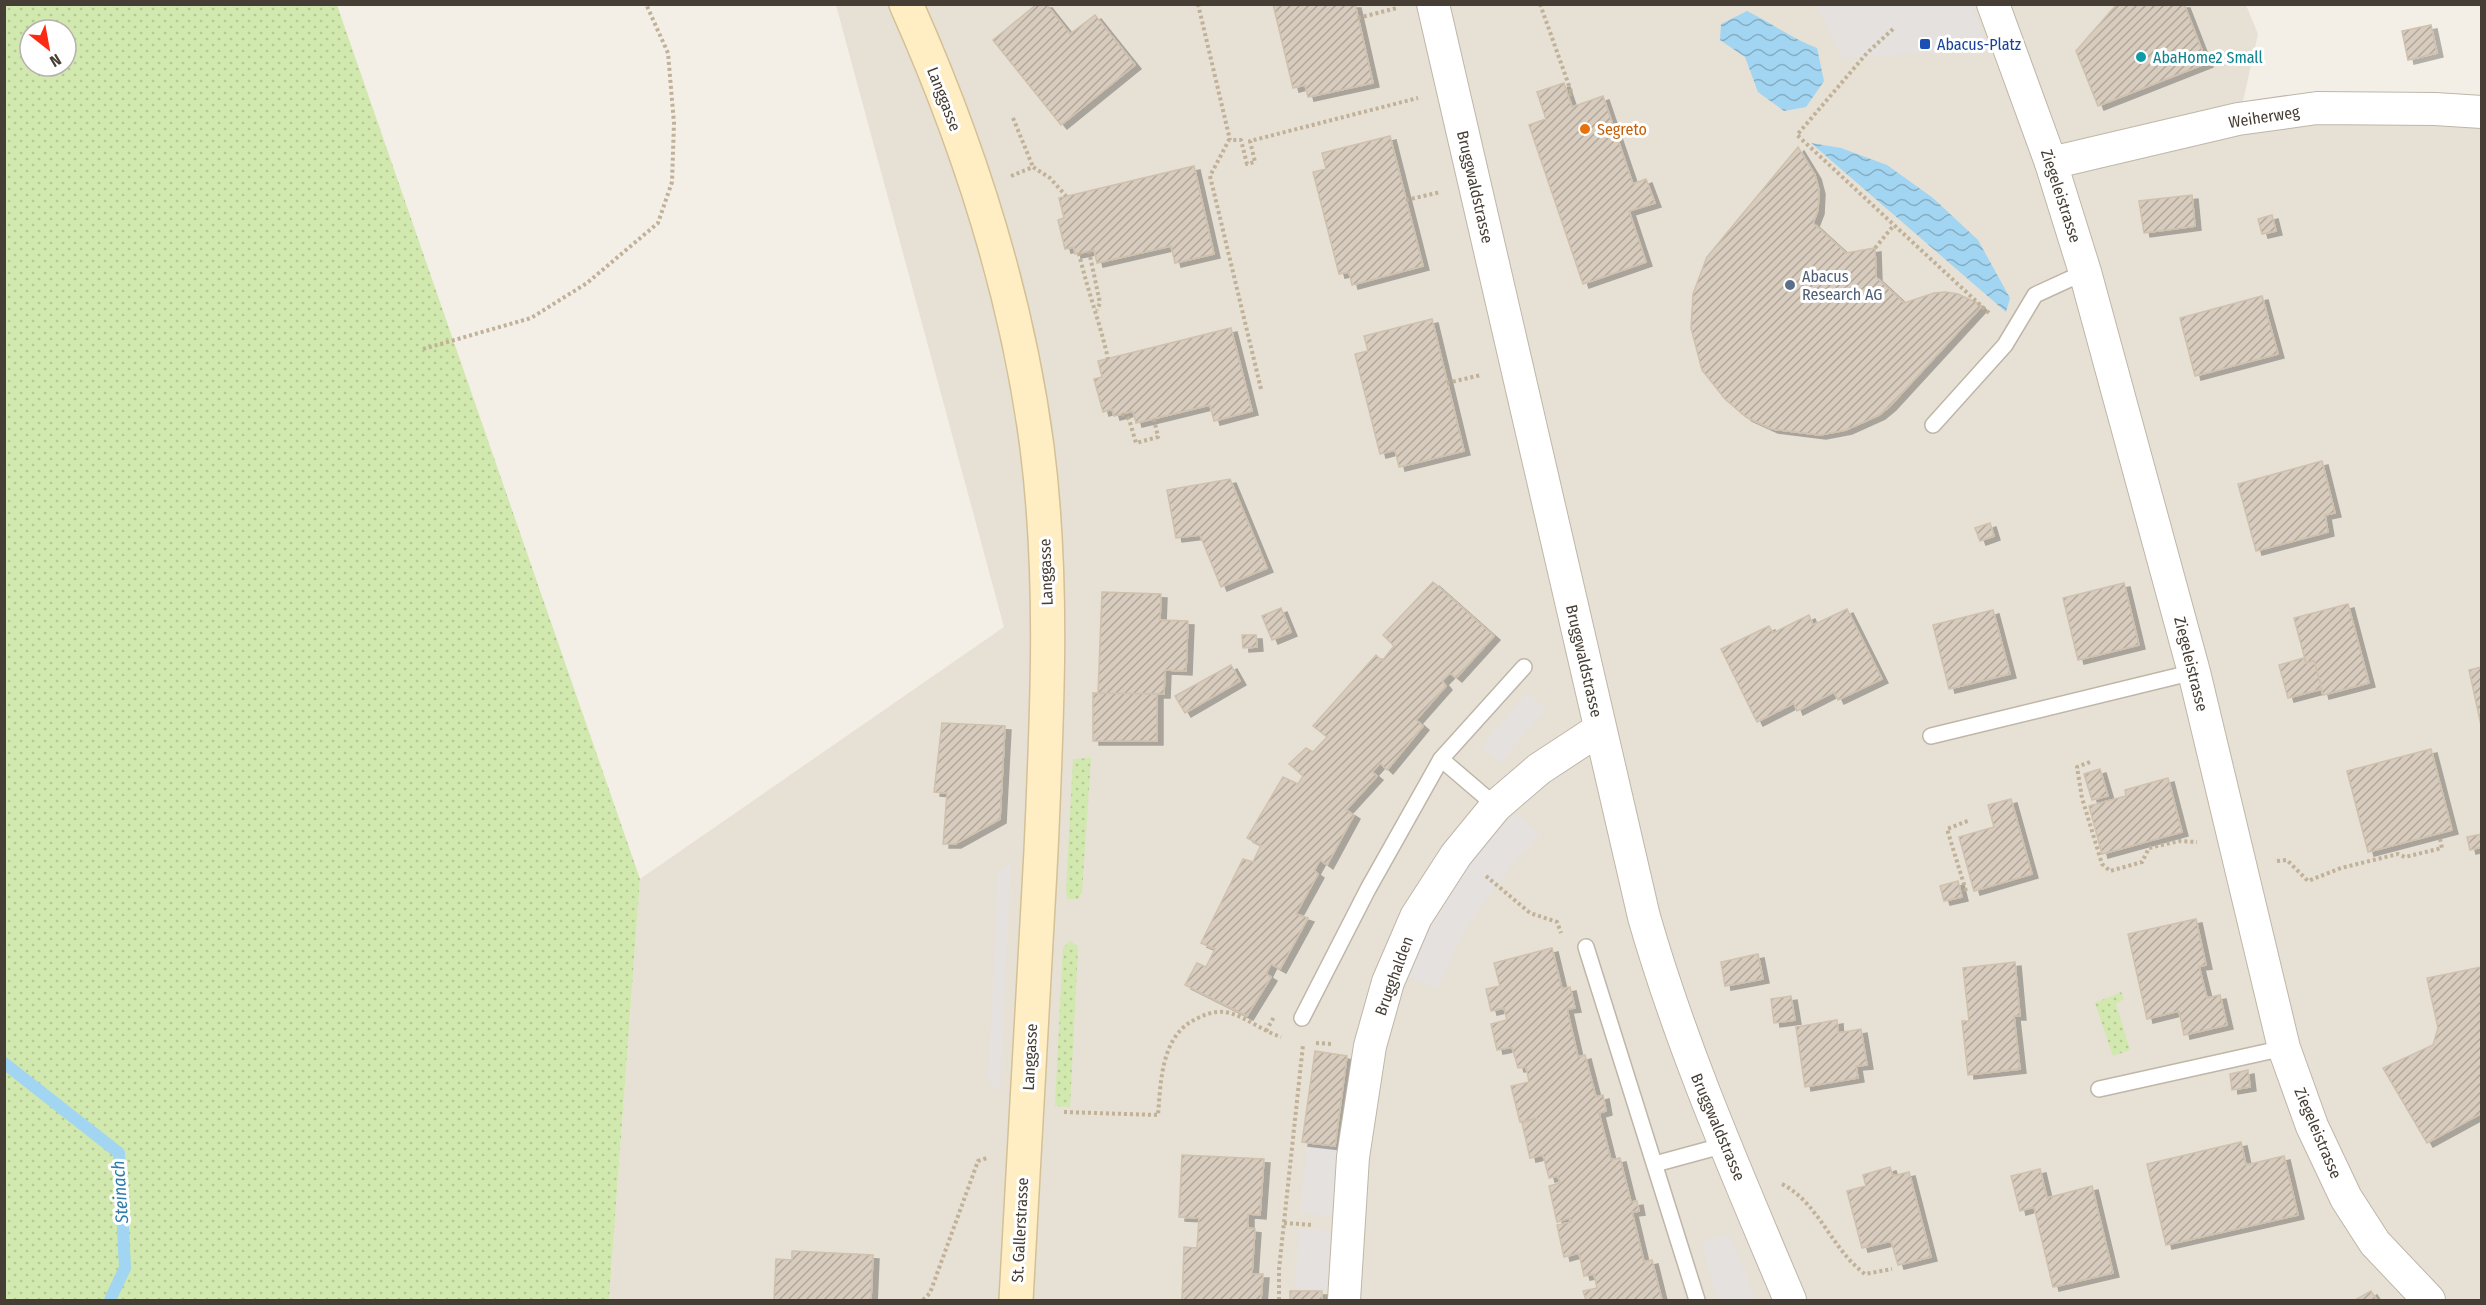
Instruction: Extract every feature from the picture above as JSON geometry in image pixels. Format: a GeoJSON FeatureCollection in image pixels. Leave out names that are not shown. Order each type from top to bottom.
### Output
{"type":"FeatureCollection","features":[{"type":"Feature","properties":{"kind":"main road","name":"Langgasse"},"geometry":{"type":"LineString","coordinates":[[906,4],[962,146],[998,254],[1022,357],[1037,447],[1046,542],[1049,647],[1024,1159]]}},
{"type":"Feature","properties":{"kind":"main road","name":"St. Gallerstrasse"},"geometry":{"type":"LineString","coordinates":[[1016,1300],[1024,1159]]}},
{"type":"Feature","properties":{"kind":"street","name":"Bruggwaldstrasse"},"geometry":{"type":"LineString","coordinates":[[1433,4],[1644,917],[1665,990],[1694,1070],[1790,1300]]}},
{"type":"Feature","properties":{"kind":"street","name":"Ziegeleistrasse"},"geometry":{"type":"LineString","coordinates":[[1994,4],[2085,272],[2194,672],[2284,1048],[2312,1126],[2346,1198],[2375,1243],[2429,1300]]}},
{"type":"Feature","properties":{"kind":"street","name":"Weiherweg"},"geometry":{"type":"LineString","coordinates":[[2050,164],[2238,120],[2317,108],[2435,108],[2481,112]]}},
{"type":"Feature","properties":{"kind":"street","name":"Brugghalden"},"geometry":{"type":"LineString","coordinates":[[1344,1300],[1353,1157],[1370,1046],[1388,982],[1416,917],[1456,855],[1496,806],[1539,769],[1600,729]]}},
{"type":"Feature","properties":{"kind":"lane"},"geometry":{"type":"LineString","coordinates":[[1934,425],[2012,334],[2035,295],[2085,272]]}},
{"type":"Feature","properties":{"kind":"lane"},"geometry":{"type":"LineString","coordinates":[[1302,1018],[1368,889],[1442,759],[1524,667]]}},
{"type":"Feature","properties":{"kind":"lane"},"geometry":{"type":"LineString","coordinates":[[1931,736],[2194,672]]}},
{"type":"Feature","properties":{"kind":"lane"},"geometry":{"type":"LineString","coordinates":[[1442,759],[1496,806]]}},
{"type":"Feature","properties":{"kind":"lane"},"geometry":{"type":"LineString","coordinates":[[1586,947],[1697,1300]]}},
{"type":"Feature","properties":{"kind":"lane"},"geometry":{"type":"LineString","coordinates":[[2099,1089],[2284,1048]]}},
{"type":"Feature","properties":{"kind":"lane"},"geometry":{"type":"LineString","coordinates":[[1655,1164],[1725,1144]]}},
{"type":"Feature","properties":{"kind":"path"},"geometry":{"type":"LineString","coordinates":[[423,349],[531,318],[587,283],[658,223],[672,183],[674,123],[668,53],[646,4]]}},
{"type":"Feature","properties":{"kind":"path"},"geometry":{"type":"LineString","coordinates":[[1197,4],[1230,140],[1210,176],[1261,390]]}},
{"type":"Feature","properties":{"kind":"path"},"geometry":{"type":"LineString","coordinates":[[1540,4],[1572,94],[1568,95]]}},
{"type":"Feature","properties":{"kind":"path"},"geometry":{"type":"LineString","coordinates":[[1358,18],[1399,8]]}},
{"type":"Feature","properties":{"kind":"path"},"geometry":{"type":"LineString","coordinates":[[1893,29],[1867,53],[1797,135],[2012,334]]}},
{"type":"Feature","properties":{"kind":"path"},"geometry":{"type":"LineString","coordinates":[[1230,140],[1241,140],[1247,164],[1255,162],[1250,141],[1419,98]]}},
{"type":"Feature","properties":{"kind":"path"},"geometry":{"type":"LineString","coordinates":[[1013,118],[1033,167],[1050,178],[1066,196]]}},
{"type":"Feature","properties":{"kind":"path"},"geometry":{"type":"LineString","coordinates":[[1007,178],[1033,167]]}},
{"type":"Feature","properties":{"kind":"path"},"geometry":{"type":"LineString","coordinates":[[1407,200],[1444,191]]}},
{"type":"Feature","properties":{"kind":"path"},"geometry":{"type":"LineString","coordinates":[[1875,248],[1894,225]]}},
{"type":"Feature","properties":{"kind":"path"},"geometry":{"type":"LineString","coordinates":[[1089,251],[1100,303],[1097,310],[1108,359]]}},
{"type":"Feature","properties":{"kind":"path"},"geometry":{"type":"LineString","coordinates":[[1079,253],[1090,304],[1097,310]]}},
{"type":"Feature","properties":{"kind":"path"},"geometry":{"type":"LineString","coordinates":[[1447,384],[1486,374]]}},
{"type":"Feature","properties":{"kind":"path"},"geometry":{"type":"LineString","coordinates":[[1122,414],[1129,419],[1136,443],[1158,437],[1154,419]]}},
{"type":"Feature","properties":{"kind":"path"},"geometry":{"type":"LineString","coordinates":[[2090,762],[2077,767],[2082,798],[2102,864],[2110,872],[2142,862],[2150,848],[2179,841],[2197,842],[2233,835]]}},
{"type":"Feature","properties":{"kind":"path"},"geometry":{"type":"LineString","coordinates":[[1966,891],[1947,829],[1970,820]]}},
{"type":"Feature","properties":{"kind":"path"},"geometry":{"type":"LineString","coordinates":[[2287,860],[2308,881],[2341,868],[2398,854],[2405,858],[2442,848],[2440,839]]}},
{"type":"Feature","properties":{"kind":"path"},"geometry":{"type":"LineString","coordinates":[[1456,855],[1498,885],[1530,913],[1557,922]]}},
{"type":"Feature","properties":{"kind":"path"},"geometry":{"type":"LineString","coordinates":[[1062,1112],[1158,1116],[1161,1076],[1172,1040],[1190,1021]]}},
{"type":"Feature","properties":{"kind":"path"},"geometry":{"type":"LineString","coordinates":[[1279,1300],[1279,1269],[1303,1045]]}},
{"type":"Feature","properties":{"kind":"path"},"geometry":{"type":"LineString","coordinates":[[923,1300],[930,1293],[978,1161],[991,1157]]}},
{"type":"Feature","properties":{"kind":"path"},"geometry":{"type":"LineString","coordinates":[[1778,1185],[1783,1184],[1800,1195],[1859,1270],[1865,1274],[1892,1269]]}},
{"type":"Feature","properties":{"kind":"shaded area"},"geometry":{"type":"Polygon","coordinates":[[[836,5],[2246,5],[2258,34],[2239,119],[2481,112],[2481,1300],[609,1300],[640,879],[1004,627],[836,5]]]}},
{"type":"Feature","properties":{"kind":"shaded area"},"geometry":{"type":"Polygon","coordinates":[[[1817,5],[1972,5],[1990,50],[1841,58],[1817,5]]]}},
{"type":"Feature","properties":{"kind":"shaded area"},"geometry":{"type":"Polygon","coordinates":[[[1527,692],[1546,708],[1501,763],[1482,747],[1527,692]]]}},
{"type":"Feature","properties":{"kind":"shaded area"},"geometry":{"type":"Polygon","coordinates":[[[1517,812],[1540,834],[1513,863],[1466,928],[1437,989],[1407,977],[1418,950],[1460,877],[1486,843],[1517,812]]]}},
{"type":"Feature","properties":{"kind":"shaded area"},"geometry":{"type":"Polygon","coordinates":[[[1011,861],[1000,1093],[988,1081],[998,872],[1011,861]]]}},
{"type":"Feature","properties":{"kind":"shaded area"},"geometry":{"type":"Polygon","coordinates":[[[1307,1145],[1339,1148],[1332,1216],[1300,1213],[1307,1145]]]}},
{"type":"Feature","properties":{"kind":"shaded area"},"geometry":{"type":"Polygon","coordinates":[[[1299,1228],[1331,1231],[1327,1290],[1294,1288],[1299,1228]]]}},
{"type":"Feature","properties":{"kind":"shaded area"},"geometry":{"type":"Polygon","coordinates":[[[1729,1234],[1756,1300],[1717,1300],[1701,1242],[1729,1234]]]}},
{"type":"Feature","properties":{"kind":"green space"},"geometry":{"type":"Polygon","coordinates":[[[5,4],[337,5],[640,879],[609,1300],[5,1300],[5,4]]]}},
{"type":"Feature","properties":{"kind":"green space"},"geometry":{"type":"Polygon","coordinates":[[[1091,758],[1082,892],[1078,899],[1068,899],[1066,892],[1073,759],[1091,758]]]}},
{"type":"Feature","properties":{"kind":"green space"},"geometry":{"type":"Polygon","coordinates":[[[1070,941],[1078,947],[1070,1107],[1055,1106],[1063,948],[1070,941]]]}},
{"type":"Feature","properties":{"kind":"green space"},"geometry":{"type":"Polygon","coordinates":[[[2121,992],[2124,999],[2116,1004],[2130,1050],[2113,1056],[2095,1003],[2121,992]]]}},
{"type":"Feature","properties":{"kind":"water"},"geometry":{"type":"Polygon","coordinates":[[[1747,11],[1817,48],[1824,81],[1806,107],[1784,111],[1758,92],[1745,57],[1720,40],[1721,24],[1747,11]]]}},
{"type":"Feature","properties":{"kind":"water"},"geometry":{"type":"Polygon","coordinates":[[[1811,143],[1841,148],[1887,165],[1933,198],[1978,240],[2010,298],[2006,312],[1811,143]]]}},
{"type":"Feature","properties":{"kind":"building"},"geometry":{"type":"Polygon","coordinates":[[[1037,4],[1046,4],[1070,34],[1095,15],[1135,65],[1061,125],[993,40],[1037,4]]]}},
{"type":"Feature","properties":{"kind":"building"},"geometry":{"type":"Polygon","coordinates":[[[1273,4],[1355,4],[1373,83],[1308,97],[1305,85],[1293,88],[1273,4]]]}},
{"type":"Feature","properties":{"kind":"building","name":"AbaHome2 Small"},"geometry":{"type":"Polygon","coordinates":[[[2117,4],[2184,4],[2207,63],[2098,106],[2076,51],[2117,4]]]}},
{"type":"Feature","properties":{"kind":"building"},"geometry":{"type":"Polygon","coordinates":[[[2431,25],[2437,53],[2408,60],[2402,31],[2431,25]]]}},
{"type":"Feature","properties":{"kind":"building"},"geometry":{"type":"Polygon","coordinates":[[[1564,83],[1572,107],[1603,96],[1633,184],[1646,179],[1655,203],[1629,211],[1646,262],[1583,284],[1529,125],[1546,119],[1537,92],[1564,83]]]}},
{"type":"Feature","properties":{"kind":"building"},"geometry":{"type":"Polygon","coordinates":[[[1390,136],[1423,266],[1352,285],[1349,272],[1339,274],[1313,172],[1326,169],[1322,153],[1390,136]]]}},
{"type":"Feature","properties":{"kind":"building","name":"Abacus Research AG"},"geometry":{"type":"Polygon","coordinates":[[[1798,147],[1815,175],[1819,190],[1818,210],[1813,223],[1846,253],[1875,248],[1876,277],[1904,303],[1934,293],[1946,292],[1958,294],[1978,303],[1981,307],[1890,406],[1879,415],[1846,430],[1820,435],[1772,429],[1746,417],[1725,399],[1702,370],[1691,328],[1693,294],[1707,257],[1798,147]]]}},
{"type":"Feature","properties":{"kind":"building"},"geometry":{"type":"Polygon","coordinates":[[[1194,166],[1214,254],[1175,263],[1171,246],[1097,263],[1094,250],[1075,254],[1074,247],[1065,249],[1058,220],[1064,218],[1059,198],[1194,166]]]}},
{"type":"Feature","properties":{"kind":"building"},"geometry":{"type":"Polygon","coordinates":[[[2192,195],[2195,226],[2144,233],[2139,201],[2192,195]]]}},
{"type":"Feature","properties":{"kind":"building"},"geometry":{"type":"Polygon","coordinates":[[[2272,215],[2276,231],[2262,234],[2258,219],[2272,215]]]}},
{"type":"Feature","properties":{"kind":"building"},"geometry":{"type":"Polygon","coordinates":[[[2262,296],[2278,354],[2195,376],[2180,318],[2262,296]]]}},
{"type":"Feature","properties":{"kind":"building"},"geometry":{"type":"Polygon","coordinates":[[[1432,319],[1464,451],[1399,467],[1395,450],[1380,454],[1355,354],[1368,351],[1364,336],[1432,319]]]}},
{"type":"Feature","properties":{"kind":"building"},"geometry":{"type":"Polygon","coordinates":[[[1231,328],[1252,411],[1214,421],[1210,405],[1136,423],[1133,411],[1114,416],[1112,409],[1103,412],[1094,379],[1102,377],[1098,361],[1231,328]]]}},
{"type":"Feature","properties":{"kind":"building"},"geometry":{"type":"Polygon","coordinates":[[[2322,461],[2335,513],[2325,515],[2328,532],[2256,551],[2238,484],[2322,461]]]}},
{"type":"Feature","properties":{"kind":"building"},"geometry":{"type":"Polygon","coordinates":[[[1230,479],[1267,568],[1221,587],[1200,535],[1176,538],[1167,490],[1230,479]]]}},
{"type":"Feature","properties":{"kind":"building"},"geometry":{"type":"Polygon","coordinates":[[[1990,523],[1994,536],[1980,541],[1975,528],[1990,523]]]}},
{"type":"Feature","properties":{"kind":"building"},"geometry":{"type":"Polygon","coordinates":[[[1433,582],[1494,636],[1456,678],[1450,673],[1442,681],[1446,686],[1416,720],[1423,726],[1387,770],[1380,763],[1372,772],[1377,776],[1346,810],[1354,815],[1327,865],[1320,860],[1314,871],[1318,874],[1296,914],[1308,918],[1280,969],[1271,964],[1266,974],[1271,977],[1247,1016],[1185,985],[1197,963],[1206,967],[1215,949],[1201,943],[1243,859],[1253,862],[1261,845],[1247,838],[1283,777],[1298,784],[1303,776],[1289,764],[1306,748],[1313,752],[1327,737],[1313,726],[1376,655],[1382,661],[1394,646],[1383,635],[1433,582]]]}},
{"type":"Feature","properties":{"kind":"building"},"geometry":{"type":"Polygon","coordinates":[[[2124,583],[2139,645],[2078,660],[2063,598],[2124,583]]]}},
{"type":"Feature","properties":{"kind":"building"},"geometry":{"type":"Polygon","coordinates":[[[1102,592],[1161,594],[1160,620],[1188,621],[1186,671],[1165,670],[1164,694],[1098,694],[1102,592]]]}},
{"type":"Feature","properties":{"kind":"building"},"geometry":{"type":"Polygon","coordinates":[[[2348,604],[2369,683],[2323,695],[2314,661],[2306,663],[2294,618],[2348,604]]]}},
{"type":"Feature","properties":{"kind":"building"},"geometry":{"type":"Polygon","coordinates":[[[1281,608],[1291,632],[1272,640],[1262,616],[1281,608]]]}},
{"type":"Feature","properties":{"kind":"building"},"geometry":{"type":"Polygon","coordinates":[[[1847,609],[1882,679],[1838,700],[1834,692],[1797,711],[1794,703],[1757,722],[1721,649],[1769,626],[1773,633],[1809,615],[1813,625],[1847,609]]]}},
{"type":"Feature","properties":{"kind":"building"},"geometry":{"type":"Polygon","coordinates":[[[1993,610],[2010,674],[1949,689],[1933,625],[1993,610]]]}},
{"type":"Feature","properties":{"kind":"building"},"geometry":{"type":"Polygon","coordinates":[[[1242,635],[1256,635],[1257,647],[1243,648],[1242,635]]]}},
{"type":"Feature","properties":{"kind":"building"},"geometry":{"type":"Polygon","coordinates":[[[2304,658],[2306,663],[2314,661],[2322,689],[2288,698],[2279,665],[2304,658]]]}},
{"type":"Feature","properties":{"kind":"building"},"geometry":{"type":"Polygon","coordinates":[[[1231,665],[1240,681],[1185,713],[1175,696],[1231,665]]]}},
{"type":"Feature","properties":{"kind":"building"},"geometry":{"type":"Polygon","coordinates":[[[2482,667],[2482,730],[2469,670],[2482,667]]]}},
{"type":"Feature","properties":{"kind":"building"},"geometry":{"type":"Polygon","coordinates":[[[1093,693],[1157,694],[1157,741],[1093,741],[1093,693]]]}},
{"type":"Feature","properties":{"kind":"building"},"geometry":{"type":"Polygon","coordinates":[[[942,723],[1005,726],[1000,819],[955,844],[943,844],[947,793],[934,792],[942,723]]]}},
{"type":"Feature","properties":{"kind":"building"},"geometry":{"type":"Polygon","coordinates":[[[2431,749],[2452,830],[2368,852],[2347,771],[2431,749]]]}},
{"type":"Feature","properties":{"kind":"building"},"geometry":{"type":"Polygon","coordinates":[[[2100,769],[2108,796],[2092,800],[2084,774],[2100,769]]]}},
{"type":"Feature","properties":{"kind":"building"},"geometry":{"type":"Polygon","coordinates":[[[2168,778],[2182,832],[2102,854],[2089,806],[2126,796],[2125,790],[2168,778]]]}},
{"type":"Feature","properties":{"kind":"building"},"geometry":{"type":"Polygon","coordinates":[[[2011,799],[2032,874],[1974,891],[1959,837],[1994,827],[1988,805],[2011,799]]]}},
{"type":"Feature","properties":{"kind":"building"},"geometry":{"type":"Polygon","coordinates":[[[2482,834],[2482,847],[2470,850],[2467,837],[2482,834]]]}},
{"type":"Feature","properties":{"kind":"building"},"geometry":{"type":"Polygon","coordinates":[[[1958,881],[1962,897],[1944,901],[1940,886],[1958,881]]]}},
{"type":"Feature","properties":{"kind":"building"},"geometry":{"type":"Polygon","coordinates":[[[2196,919],[2206,965],[2199,966],[2207,998],[2220,995],[2227,1025],[2184,1035],[2179,1011],[2147,1019],[2128,934],[2196,919]]]}},
{"type":"Feature","properties":{"kind":"building"},"geometry":{"type":"Polygon","coordinates":[[[1552,948],[1562,989],[1570,987],[1575,1008],[1567,1009],[1578,1057],[1585,1055],[1596,1097],[1603,1095],[1606,1111],[1599,1113],[1611,1160],[1620,1158],[1631,1202],[1637,1201],[1639,1211],[1632,1212],[1644,1262],[1652,1260],[1662,1300],[1586,1300],[1583,1291],[1597,1288],[1594,1274],[1584,1276],[1579,1253],[1564,1257],[1557,1225],[1571,1222],[1570,1218],[1557,1222],[1549,1186],[1560,1183],[1558,1176],[1549,1178],[1543,1155],[1530,1158],[1522,1123],[1537,1118],[1520,1122],[1511,1086],[1529,1082],[1526,1067],[1518,1068],[1512,1047],[1497,1050],[1491,1024],[1507,1020],[1504,1008],[1491,1011],[1486,989],[1500,986],[1494,963],[1552,948]]]}},
{"type":"Feature","properties":{"kind":"building"},"geometry":{"type":"Polygon","coordinates":[[[1758,954],[1763,979],[1725,986],[1721,962],[1758,954]]]}},
{"type":"Feature","properties":{"kind":"building"},"geometry":{"type":"Polygon","coordinates":[[[2015,962],[2020,1016],[2014,1016],[2020,1069],[1968,1075],[1962,1021],[1969,1021],[1963,968],[2015,962]]]}},
{"type":"Feature","properties":{"kind":"building"},"geometry":{"type":"Polygon","coordinates":[[[2482,967],[2482,1113],[2427,1143],[2383,1068],[2433,1045],[2438,1028],[2427,978],[2482,967]]]}},
{"type":"Feature","properties":{"kind":"building"},"geometry":{"type":"Polygon","coordinates":[[[1791,996],[1795,1020],[1774,1023],[1771,999],[1791,996]]]}},
{"type":"Feature","properties":{"kind":"building"},"geometry":{"type":"Polygon","coordinates":[[[1837,1020],[1838,1033],[1861,1029],[1867,1065],[1856,1066],[1858,1078],[1805,1087],[1796,1027],[1837,1020]]]}},
{"type":"Feature","properties":{"kind":"building"},"geometry":{"type":"Polygon","coordinates":[[[1315,1051],[1347,1056],[1335,1146],[1302,1142],[1315,1051]]]}},
{"type":"Feature","properties":{"kind":"building"},"geometry":{"type":"Polygon","coordinates":[[[2248,1070],[2250,1087],[2232,1090],[2230,1074],[2248,1070]]]}},
{"type":"Feature","properties":{"kind":"building"},"geometry":{"type":"Polygon","coordinates":[[[2241,1142],[2246,1165],[2284,1156],[2298,1215],[2166,1245],[2147,1164],[2241,1142]]]}},
{"type":"Feature","properties":{"kind":"building"},"geometry":{"type":"Polygon","coordinates":[[[1182,1155],[1264,1159],[1260,1215],[1248,1214],[1248,1228],[1255,1229],[1252,1274],[1263,1274],[1261,1300],[1182,1300],[1184,1247],[1197,1248],[1199,1218],[1179,1217],[1182,1155]]]}},
{"type":"Feature","properties":{"kind":"building"},"geometry":{"type":"Polygon","coordinates":[[[1890,1167],[1893,1176],[1909,1172],[1931,1257],[1898,1265],[1891,1241],[1862,1248],[1847,1191],[1866,1186],[1863,1175],[1890,1167]]]}},
{"type":"Feature","properties":{"kind":"building"},"geometry":{"type":"Polygon","coordinates":[[[2040,1169],[2047,1198],[2092,1186],[2113,1273],[2053,1287],[2034,1207],[2020,1211],[2011,1176],[2040,1169]]]}},
{"type":"Feature","properties":{"kind":"building"},"geometry":{"type":"Polygon","coordinates":[[[792,1251],[873,1255],[871,1300],[774,1300],[776,1259],[792,1260],[792,1251]]]}},
{"type":"Feature","properties":{"kind":"building"},"geometry":{"type":"Polygon","coordinates":[[[1290,1291],[1322,1291],[1322,1300],[1290,1300],[1290,1291]]]}},
{"type":"Feature","properties":{"kind":"building"},"geometry":{"type":"Polygon","coordinates":[[[2371,1291],[2377,1300],[2355,1300],[2371,1291]]]}},
{"type":"Feature","properties":{"kind":"waterway","name":"Steinach"},"geometry":{"type":"LineString","coordinates":[[4,1063],[119,1153],[125,1268],[110,1300]]}},
{"type":"Feature","properties":{"kind":"place","name":"Abacus-Platz"},"geometry":{"type":"Point","coordinates":[1925,44]}},
{"type":"Feature","properties":{"kind":"place","name":"AbaHome2 Small"},"geometry":{"type":"Point","coordinates":[2141,57]}},
{"type":"Feature","properties":{"kind":"place","name":"Segreto"},"geometry":{"type":"Point","coordinates":[1585,129]}},
{"type":"Feature","properties":{"kind":"place","name":"Abacus Research AG"},"geometry":{"type":"Point","coordinates":[1790,285]}}]}
